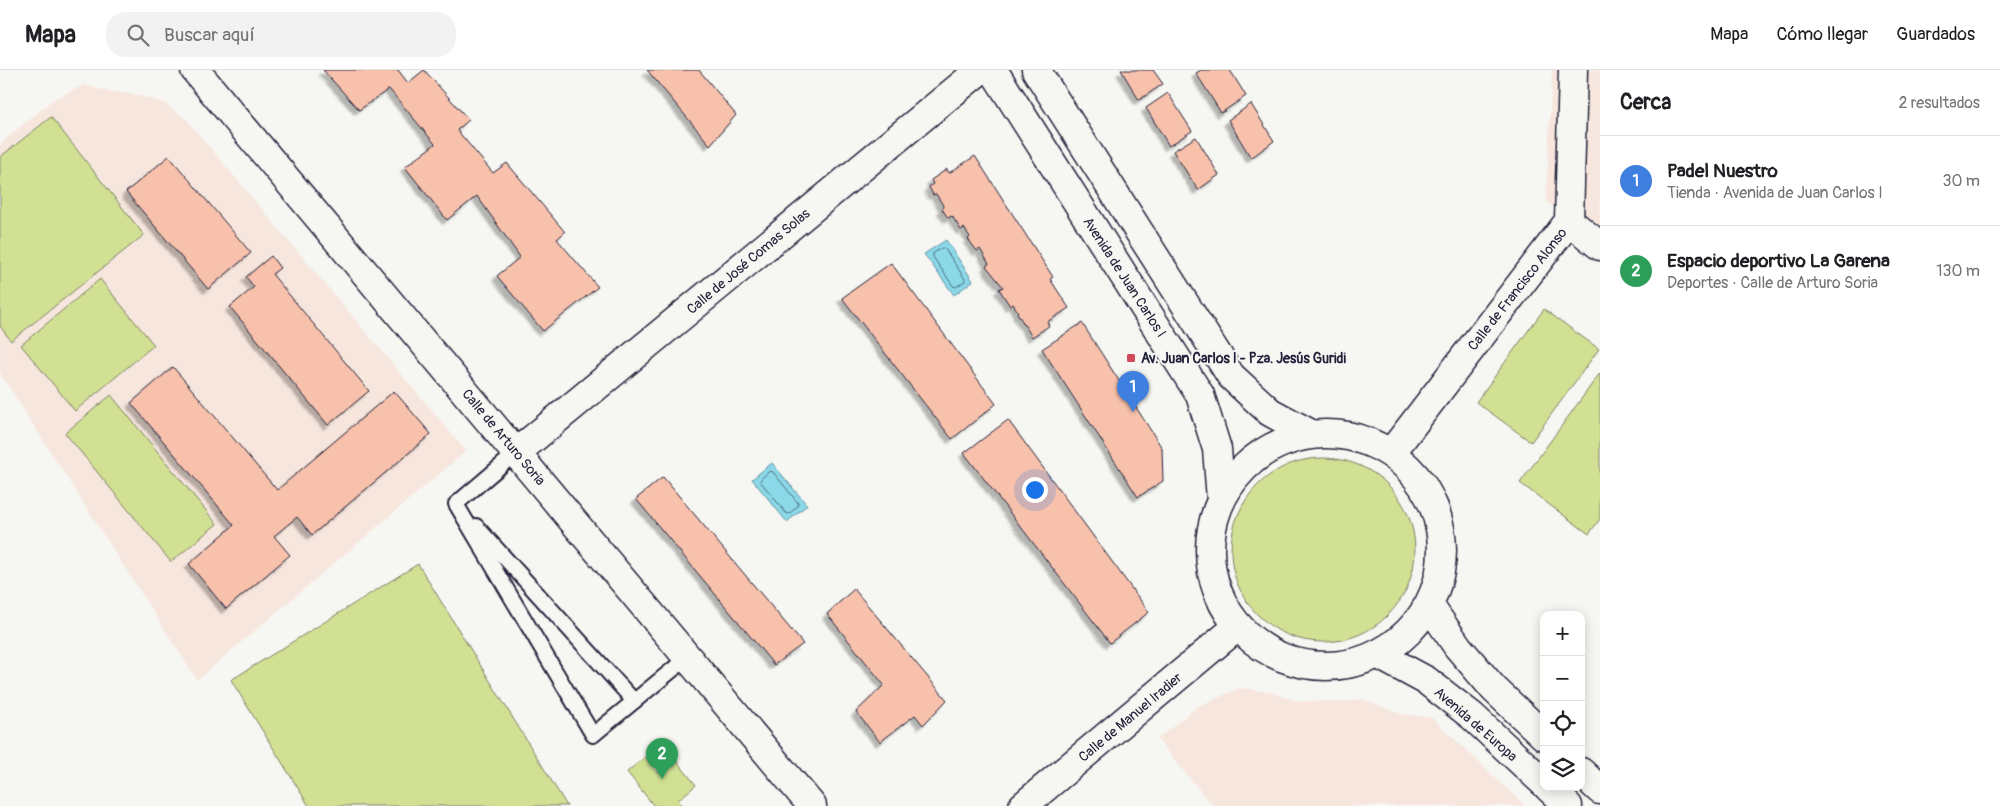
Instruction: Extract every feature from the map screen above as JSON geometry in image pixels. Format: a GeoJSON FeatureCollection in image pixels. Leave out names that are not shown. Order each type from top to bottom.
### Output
{"type":"FeatureCollection","features":[{"type":"Feature","properties":{"kind":"street","name":"Calle de Arturo Soria"},"geometry":{"type":"LineString","coordinates":[[195,70],[812,806]]}},
{"type":"Feature","properties":{"kind":"street","name":"Calle de José Comas Solas"},"geometry":{"type":"LineString","coordinates":[[517,452],[980,70]]}},
{"type":"Feature","properties":{"kind":"street","name":"Avenida de Juan Carlos I"},"geometry":{"type":"LineString","coordinates":[[993,70],[1200,395],[1217,449],[1221,499]]}},
{"type":"Feature","properties":{"kind":"street"},"geometry":{"type":"LineString","coordinates":[[1036,70],[1231,376],[1270,412],[1311,434]]}},
{"type":"Feature","properties":{"kind":"street","name":"Calle de Francisco Alonso"},"geometry":{"type":"LineString","coordinates":[[1391,453],[1569,221],[1573,70]]}},
{"type":"Feature","properties":{"kind":"street"},"geometry":{"type":"LineString","coordinates":[[1569,221],[1600,246]]}},
{"type":"Feature","properties":{"kind":"street"},"geometry":{"type":"LineString","coordinates":[[1311,434],[1352,436],[1372,443],[1391,453],[1416,476],[1433,506],[1442,538],[1440,573],[1429,605],[1408,634],[1379,655],[1341,667],[1302,665],[1269,653],[1238,627],[1220,600],[1210,566],[1210,533],[1221,499],[1244,466],[1272,446],[1311,434]]}},
{"type":"Feature","properties":{"kind":"street"},"geometry":{"type":"LineString","coordinates":[[1429,605],[1458,647],[1494,689],[1540,732]]}},
{"type":"Feature","properties":{"kind":"street","name":"Calle de Manuel Iradier"},"geometry":{"type":"LineString","coordinates":[[1023,806],[1238,627]]}},
{"type":"Feature","properties":{"kind":"street","name":"Avenida de Europa"},"geometry":{"type":"LineString","coordinates":[[1379,655],[1427,682],[1472,716],[1540,779]]}},
{"type":"Feature","properties":{"kind":"street"},"geometry":{"type":"LineString","coordinates":[[1585,776],[1600,790]]}},
{"type":"Feature","properties":{"kind":"street"},"geometry":{"type":"LineString","coordinates":[[1552,791],[1568,806]]}},
{"type":"Feature","properties":{"kind":"lane"},"geometry":{"type":"LineString","coordinates":[[456,504],[517,452]]}},
{"type":"Feature","properties":{"kind":"lane"},"geometry":{"type":"LineString","coordinates":[[456,504],[634,701]]}},
{"type":"Feature","properties":{"kind":"lane"},"geometry":{"type":"LineString","coordinates":[[456,504],[593,735],[688,657]]}},
{"type":"Feature","properties":{"kind":"shaded area"},"geometry":{"type":"Polygon","coordinates":[[[1552,70],[1600,70],[1600,245],[1546,201],[1552,70]]]}},
{"type":"Feature","properties":{"kind":"shaded area"},"geometry":{"type":"Polygon","coordinates":[[[85,85],[106,91],[137,95],[164,103],[185,118],[466,451],[197,680],[0,373],[0,144],[54,99],[85,85]]]}},
{"type":"Feature","properties":{"kind":"shaded area"},"geometry":{"type":"Polygon","coordinates":[[[1240,688],[1270,692],[1296,701],[1344,702],[1361,699],[1401,714],[1432,718],[1525,806],[1213,806],[1157,739],[1197,707],[1240,688]]]}},
{"type":"Feature","properties":{"kind":"green space"},"geometry":{"type":"Polygon","coordinates":[[[51,117],[144,235],[11,341],[0,326],[0,157],[51,117]]]}},
{"type":"Feature","properties":{"kind":"green space"},"geometry":{"type":"Polygon","coordinates":[[[100,279],[154,345],[75,411],[21,345],[100,279]]]}},
{"type":"Feature","properties":{"kind":"green space"},"geometry":{"type":"Polygon","coordinates":[[[1544,309],[1599,349],[1531,442],[1476,402],[1544,309]]]}},
{"type":"Feature","properties":{"kind":"green space"},"geometry":{"type":"Polygon","coordinates":[[[1600,373],[1600,519],[1589,534],[1520,483],[1600,373]]]}},
{"type":"Feature","properties":{"kind":"green space"},"geometry":{"type":"Polygon","coordinates":[[[111,395],[217,524],[171,562],[65,433],[111,395]]]}},
{"type":"Feature","properties":{"kind":"green space"},"geometry":{"type":"Polygon","coordinates":[[[1323,458],[1341,460],[1358,465],[1388,485],[1408,515],[1413,532],[1415,550],[1413,568],[1408,585],[1388,615],[1358,635],[1341,640],[1323,642],[1305,640],[1288,635],[1258,615],[1238,585],[1233,568],[1231,550],[1233,532],[1238,515],[1258,485],[1288,465],[1305,460],[1323,458]]]}},
{"type":"Feature","properties":{"kind":"green space"},"geometry":{"type":"Polygon","coordinates":[[[418,564],[567,806],[309,806],[231,680],[418,564]]]}},
{"type":"Feature","properties":{"kind":"green space"},"geometry":{"type":"Polygon","coordinates":[[[645,757],[658,773],[675,759],[696,785],[678,800],[683,806],[654,806],[627,772],[645,757]]]}},
{"type":"Feature","properties":{"kind":"water"},"geometry":{"type":"Polygon","coordinates":[[[946,240],[973,281],[954,295],[924,254],[946,240]]]}},
{"type":"Feature","properties":{"kind":"water"},"geometry":{"type":"Polygon","coordinates":[[[772,463],[807,505],[787,522],[752,479],[772,463]]]}},
{"type":"Feature","properties":{"kind":"building"},"geometry":{"type":"Polygon","coordinates":[[[323,70],[398,70],[408,83],[424,70],[469,120],[457,130],[493,173],[507,163],[565,232],[557,239],[598,287],[543,331],[497,276],[520,257],[477,196],[447,220],[405,167],[435,144],[389,89],[359,110],[323,70]]]}},
{"type":"Feature","properties":{"kind":"building"},"geometry":{"type":"Polygon","coordinates":[[[647,70],[699,70],[736,115],[710,145],[647,70]]]}},
{"type":"Feature","properties":{"kind":"building"},"geometry":{"type":"Polygon","coordinates":[[[1121,70],[1153,70],[1163,84],[1139,100],[1121,70]]]}},
{"type":"Feature","properties":{"kind":"building"},"geometry":{"type":"Polygon","coordinates":[[[1201,70],[1230,70],[1246,96],[1221,113],[1196,73],[1201,70]]]}},
{"type":"Feature","properties":{"kind":"building"},"geometry":{"type":"Polygon","coordinates":[[[1168,93],[1192,131],[1169,146],[1146,108],[1168,93]]]}},
{"type":"Feature","properties":{"kind":"building"},"geometry":{"type":"Polygon","coordinates":[[[1251,104],[1274,141],[1251,158],[1228,120],[1251,104]]]}},
{"type":"Feature","properties":{"kind":"building"},"geometry":{"type":"Polygon","coordinates":[[[1196,137],[1219,175],[1198,190],[1173,151],[1196,137]]]}},
{"type":"Feature","properties":{"kind":"building"},"geometry":{"type":"Polygon","coordinates":[[[169,156],[251,253],[208,289],[126,192],[169,156]]]}},
{"type":"Feature","properties":{"kind":"building"},"geometry":{"type":"Polygon","coordinates":[[[975,156],[1053,277],[1050,279],[1069,308],[1047,322],[1049,326],[1032,337],[1013,304],[1010,306],[999,289],[1003,287],[986,266],[989,264],[980,249],[977,251],[968,239],[970,237],[964,228],[961,230],[952,216],[948,218],[942,209],[944,207],[936,194],[933,195],[929,187],[933,184],[931,180],[947,169],[949,173],[975,156]]]}},
{"type":"Feature","properties":{"kind":"building"},"geometry":{"type":"Polygon","coordinates":[[[271,256],[280,268],[272,274],[369,391],[328,425],[230,307],[254,287],[246,277],[271,256]]]}},
{"type":"Feature","properties":{"kind":"building"},"geometry":{"type":"Polygon","coordinates":[[[891,263],[996,404],[952,439],[842,298],[891,263]]]}},
{"type":"Feature","properties":{"kind":"building"},"geometry":{"type":"Polygon","coordinates":[[[1082,323],[1162,448],[1163,481],[1138,497],[1042,349],[1082,323]]]}},
{"type":"Feature","properties":{"kind":"building"},"geometry":{"type":"Polygon","coordinates":[[[173,367],[277,490],[394,391],[431,434],[312,535],[297,517],[274,536],[290,555],[226,609],[189,564],[234,525],[131,403],[173,367]]]}},
{"type":"Feature","properties":{"kind":"building"},"geometry":{"type":"Polygon","coordinates":[[[1008,420],[1149,612],[1110,643],[964,453],[1008,420]]]}},
{"type":"Feature","properties":{"kind":"building"},"geometry":{"type":"Polygon","coordinates":[[[663,477],[803,644],[774,665],[636,499],[663,477]]]}},
{"type":"Feature","properties":{"kind":"building"},"geometry":{"type":"Polygon","coordinates":[[[854,589],[947,700],[923,725],[915,715],[880,742],[856,712],[884,685],[827,614],[854,589]]]}},
{"type":"Feature","properties":{"kind":"place","name":"Av. Juan Carlos I - Pza. Jesús Guridi"},"geometry":{"type":"Point","coordinates":[1131,358]}},
{"type":"Feature","properties":{"kind":"place","name":"Padel Nuestro"},"geometry":{"type":"Point","coordinates":[1133,412]}},
{"type":"Feature","properties":{"kind":"place","name":"Espacio deportivo La Garena"},"geometry":{"type":"Point","coordinates":[662,779]}}]}
